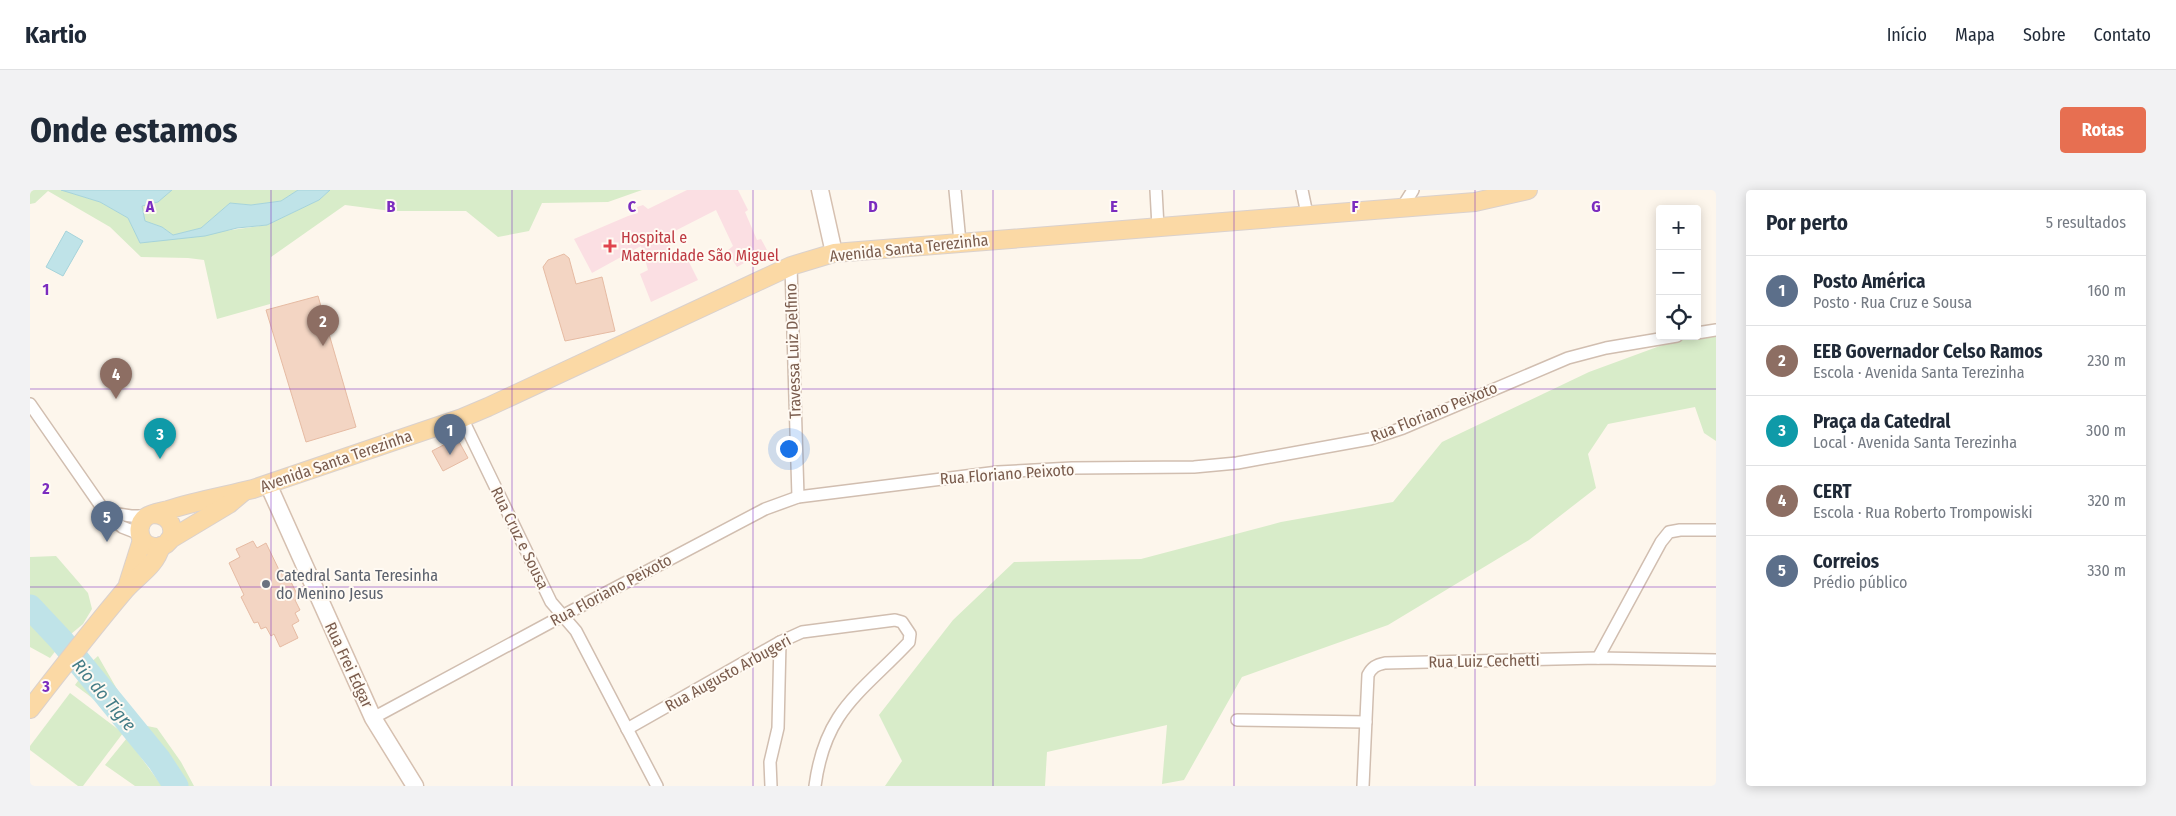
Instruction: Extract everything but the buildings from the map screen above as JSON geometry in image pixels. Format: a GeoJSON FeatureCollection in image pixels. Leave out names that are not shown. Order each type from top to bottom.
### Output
{"type":"FeatureCollection","features":[{"type":"Feature","properties":{"kind":"main road","name":"Avenida Santa Terezinha"},"geometry":{"type":"LineString","coordinates":[[150,515],[268,484],[462,418],[791,266],[834,253],[1403,206],[1475,202],[1528,190]]}},
{"type":"Feature","properties":{"kind":"main road","name":"Avenida Santa Terezinha"},"geometry":{"type":"LineString","coordinates":[[165,543],[228,504],[244,491]]}},
{"type":"Feature","properties":{"kind":"main road"},"geometry":{"type":"LineString","coordinates":[[30,708],[127,587],[151,566],[158,557],[165,543],[172,535],[171,524],[164,516],[150,515],[140,524],[141,537],[127,587]]}},
{"type":"Feature","properties":{"kind":"main road"},"geometry":{"type":"LineString","coordinates":[[141,537],[150,546],[165,543]]}},
{"type":"Feature","properties":{"kind":"street"},"geometry":{"type":"LineString","coordinates":[[820,190],[834,253]]}},
{"type":"Feature","properties":{"kind":"street"},"geometry":{"type":"LineString","coordinates":[[955,190],[960,242]]}},
{"type":"Feature","properties":{"kind":"street"},"geometry":{"type":"LineString","coordinates":[[1156,190],[1158,227]]}},
{"type":"Feature","properties":{"kind":"street"},"geometry":{"type":"LineString","coordinates":[[1302,190],[1307,214]]}},
{"type":"Feature","properties":{"kind":"street"},"geometry":{"type":"LineString","coordinates":[[1403,206],[1412,190]]}},
{"type":"Feature","properties":{"kind":"street","name":"Travessa Luiz Delfino"},"geometry":{"type":"LineString","coordinates":[[791,266],[798,496]]}},
{"type":"Feature","properties":{"kind":"street"},"geometry":{"type":"LineString","coordinates":[[1701,332],[1716,330]]}},
{"type":"Feature","properties":{"kind":"street","name":"Rua Floriano Peixoto"},"geometry":{"type":"LineString","coordinates":[[373,718],[765,509],[798,496],[998,472],[1072,468],[1194,467],[1236,463],[1370,439],[1403,428],[1568,358],[1606,348],[1656,340]]}},
{"type":"Feature","properties":{"kind":"street"},"geometry":{"type":"LineString","coordinates":[[30,404],[105,512],[122,527],[141,537]]}},
{"type":"Feature","properties":{"kind":"street","name":"Rua Cruz e Sousa"},"geometry":{"type":"LineString","coordinates":[[462,418],[551,602],[576,631],[658,786]]}},
{"type":"Feature","properties":{"kind":"street","name":"Rua Frei Edgar"},"geometry":{"type":"LineString","coordinates":[[268,484],[373,718],[415,786]]}},
{"type":"Feature","properties":{"kind":"street"},"geometry":{"type":"LineString","coordinates":[[105,512],[131,516],[150,515]]}},
{"type":"Feature","properties":{"kind":"street"},"geometry":{"type":"LineString","coordinates":[[1598,658],[1661,542],[1669,532],[1680,530],[1716,530]]}},
{"type":"Feature","properties":{"kind":"street","name":"Rua Augusto Arbugeri"},"geometry":{"type":"LineString","coordinates":[[627,728],[780,642],[802,632],[895,620],[902,622],[910,634],[909,642],[849,702],[835,720],[818,762],[815,786]]}},
{"type":"Feature","properties":{"kind":"street"},"geometry":{"type":"LineString","coordinates":[[771,786],[770,762],[778,728],[780,642]]}},
{"type":"Feature","properties":{"kind":"street","name":"Rua Luiz Cechetti"},"geometry":{"type":"LineString","coordinates":[[1363,786],[1368,676],[1371,669],[1376,665],[1385,663],[1598,658],[1716,660]]}},
{"type":"Feature","properties":{"kind":"street"},"geometry":{"type":"LineString","coordinates":[[1237,720],[1366,722]]}},
{"type":"Feature","properties":{"kind":"shaded area","name":"Hospital e Maternidade São Miguel"},"geometry":{"type":"Polygon","coordinates":[[[687,190],[738,190],[748,210],[745,212],[757,240],[761,239],[767,250],[737,267],[727,251],[733,246],[716,210],[667,235],[674,262],[687,258],[698,280],[651,302],[640,274],[648,270],[641,246],[592,273],[574,239],[638,213],[637,207],[643,205],[648,209],[687,190]]]}},
{"type":"Feature","properties":{"kind":"green space"},"geometry":{"type":"Polygon","coordinates":[[[30,190],[61,190],[100,202],[128,218],[140,243],[267,225],[319,200],[330,190],[642,190],[608,202],[542,203],[529,231],[498,237],[466,211],[391,211],[345,205],[271,257],[270,304],[217,319],[204,260],[141,257],[110,227],[48,191],[35,203],[30,204],[30,190]]]}},
{"type":"Feature","properties":{"kind":"green space"},"geometry":{"type":"Polygon","coordinates":[[[172,190],[298,190],[281,201],[251,205],[230,203],[201,228],[173,235],[162,227],[145,221],[142,206],[158,202],[172,190]]]}},
{"type":"Feature","properties":{"kind":"green space"},"geometry":{"type":"Polygon","coordinates":[[[1716,326],[1716,441],[1704,433],[1695,407],[1608,424],[1588,454],[1596,488],[1529,540],[1388,625],[1242,677],[1184,780],[1162,784],[1167,725],[1047,752],[1045,786],[885,786],[902,761],[879,715],[953,620],[1014,562],[1141,559],[1281,522],[1393,502],[1442,442],[1589,372],[1676,340],[1701,340],[1701,334],[1716,326]]]}},
{"type":"Feature","properties":{"kind":"green space"},"geometry":{"type":"Polygon","coordinates":[[[56,556],[88,593],[92,609],[83,624],[65,639],[30,598],[30,557],[56,556]]]}},
{"type":"Feature","properties":{"kind":"green space"},"geometry":{"type":"Polygon","coordinates":[[[30,617],[57,649],[50,658],[30,647],[30,617]]]}},
{"type":"Feature","properties":{"kind":"green space"},"geometry":{"type":"Polygon","coordinates":[[[98,656],[137,724],[157,728],[181,762],[194,786],[181,786],[100,677],[87,666],[98,656]]]}},
{"type":"Feature","properties":{"kind":"green space"},"geometry":{"type":"Polygon","coordinates":[[[83,674],[127,729],[137,752],[162,786],[135,786],[105,765],[127,738],[111,715],[98,702],[75,685],[83,674]]]}},
{"type":"Feature","properties":{"kind":"green space"},"geometry":{"type":"Polygon","coordinates":[[[70,693],[123,733],[83,786],[78,786],[30,750],[30,746],[70,693]]]}},
{"type":"Feature","properties":{"kind":"water"},"geometry":{"type":"Polygon","coordinates":[[[61,190],[172,190],[158,202],[142,206],[145,221],[162,227],[173,235],[201,228],[230,203],[251,205],[281,201],[298,190],[330,190],[319,200],[267,225],[237,228],[205,236],[140,243],[128,218],[100,202],[61,190]]]}},
{"type":"Feature","properties":{"kind":"water"},"geometry":{"type":"Polygon","coordinates":[[[66,231],[83,241],[63,276],[46,267],[66,231]]]}},
{"type":"Feature","properties":{"kind":"waterway","name":"Rio do Tigre"},"geometry":{"type":"LineString","coordinates":[[30,607],[61,640],[159,760],[176,786]]}},
{"type":"Feature","properties":{"kind":"place","name":"Hospital e Maternidade São Miguel"},"geometry":{"type":"Point","coordinates":[610,246]}},
{"type":"Feature","properties":{"kind":"place","name":"EEB Governador Celso Ramos"},"geometry":{"type":"Point","coordinates":[323,346]}},
{"type":"Feature","properties":{"kind":"place","name":"CERT"},"geometry":{"type":"Point","coordinates":[116,399]}},
{"type":"Feature","properties":{"kind":"place","name":"Posto América"},"geometry":{"type":"Point","coordinates":[450,455]}},
{"type":"Feature","properties":{"kind":"place","name":"Praça da Catedral"},"geometry":{"type":"Point","coordinates":[160,459]}},
{"type":"Feature","properties":{"kind":"place","name":"Correios"},"geometry":{"type":"Point","coordinates":[107,542]}},
{"type":"Feature","properties":{"kind":"place","name":"Catedral Santa Teresinha do Menino Jesus"},"geometry":{"type":"Point","coordinates":[266,584]}}]}
